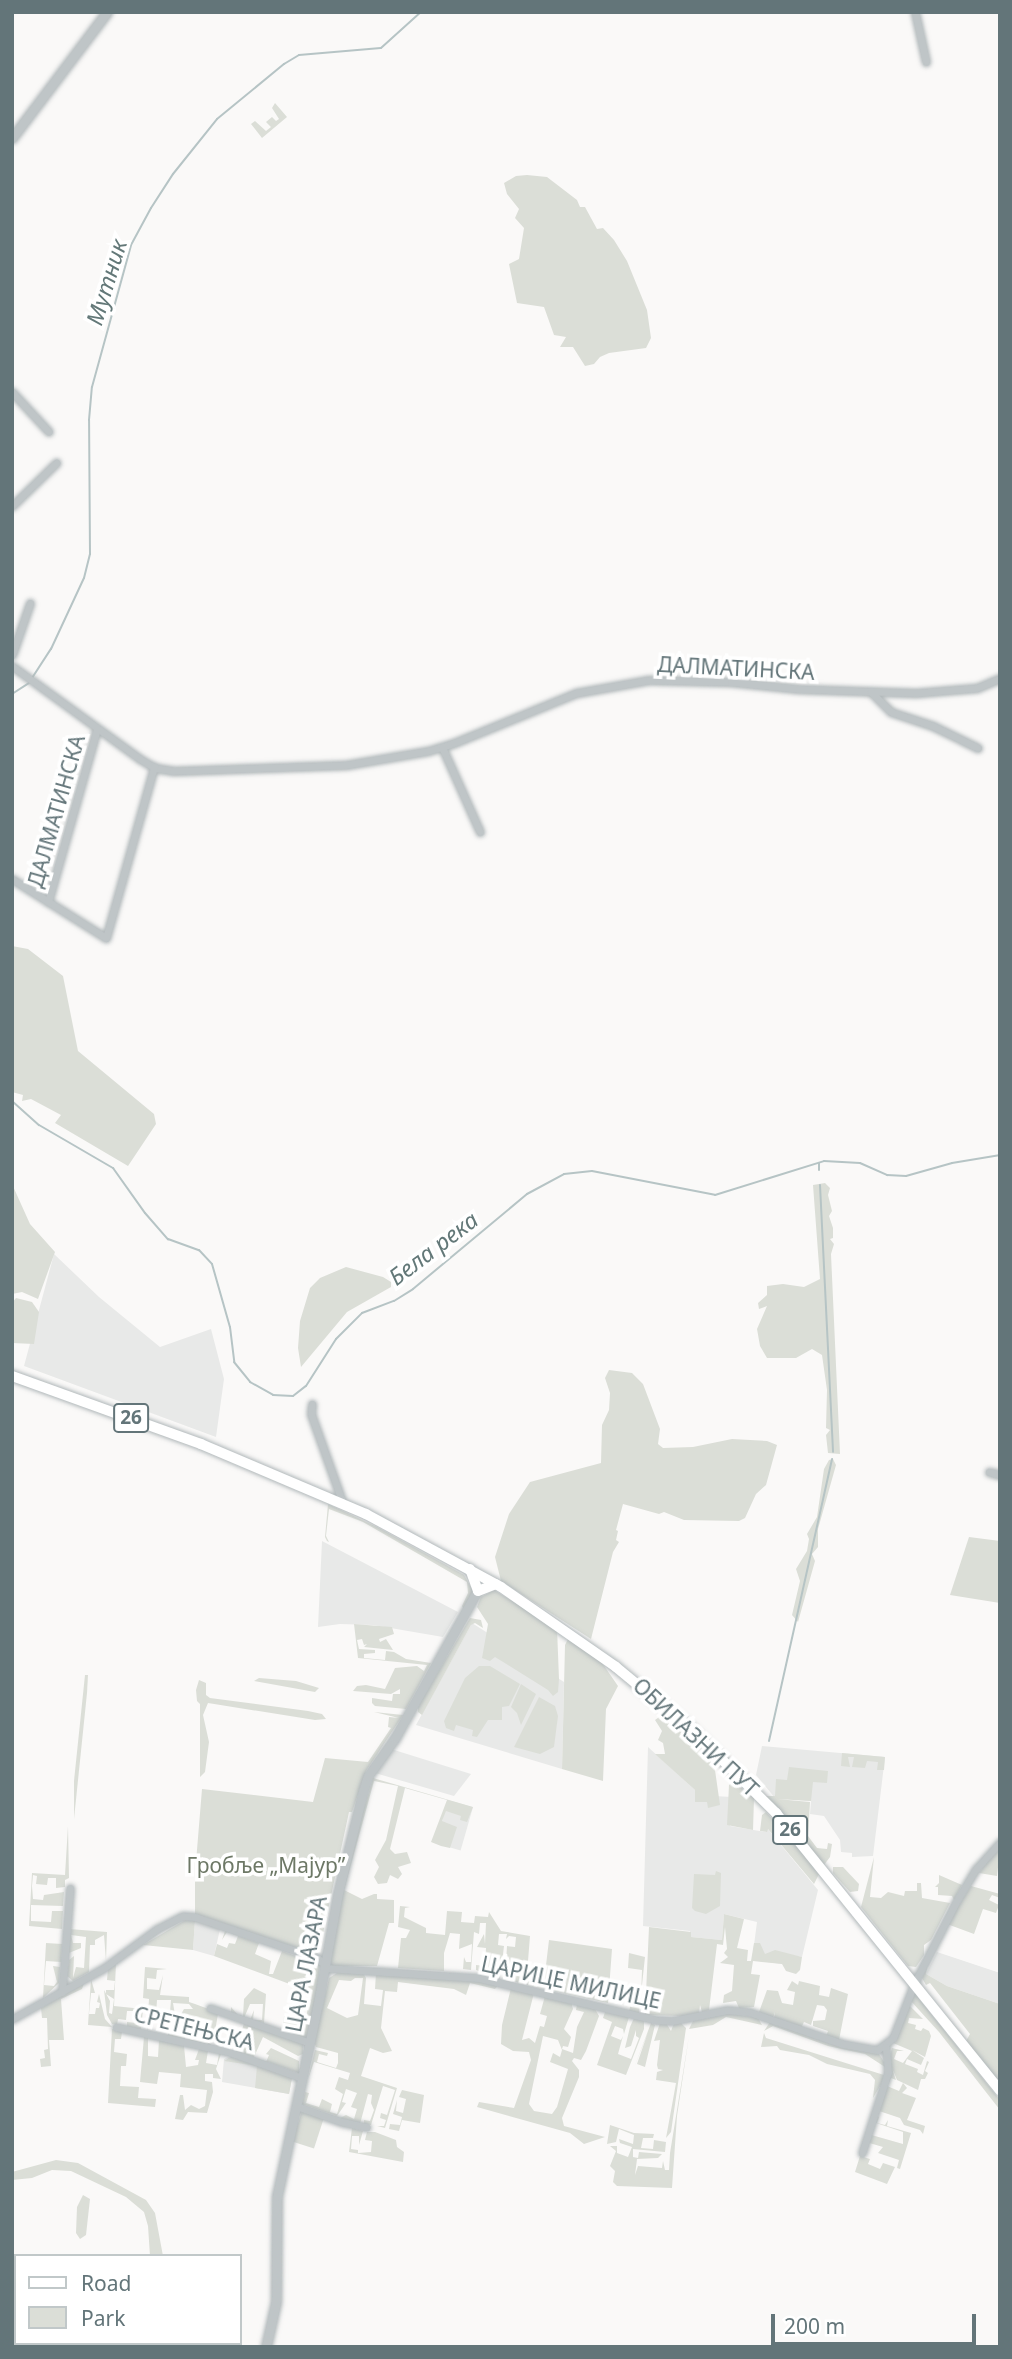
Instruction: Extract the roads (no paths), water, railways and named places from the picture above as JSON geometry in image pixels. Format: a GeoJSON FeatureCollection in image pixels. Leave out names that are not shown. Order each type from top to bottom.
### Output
{"type":"FeatureCollection","features":[{"type":"Feature","properties":{"kind":"main road","name":"ОБИЛАЗНИ ПУТ"},"geometry":{"type":"LineString","coordinates":[[12,1376],[201,1444],[342,1504],[496,1584],[634,1680],[723,1759],[820,1865],[1000,2091]]}},
{"type":"Feature","properties":{"kind":"main road"},"geometry":{"type":"LineString","coordinates":[[469,1569],[478,1591],[496,1584]]}},
{"type":"Feature","properties":{"kind":"street"},"geometry":{"type":"LineString","coordinates":[[12,138],[107,12]]}},
{"type":"Feature","properties":{"kind":"street"},"geometry":{"type":"LineString","coordinates":[[915,12],[926,62]]}},
{"type":"Feature","properties":{"kind":"street"},"geometry":{"type":"LineString","coordinates":[[12,393],[49,432]]}},
{"type":"Feature","properties":{"kind":"street"},"geometry":{"type":"LineString","coordinates":[[13,504],[56,463]]}},
{"type":"Feature","properties":{"kind":"street"},"geometry":{"type":"LineString","coordinates":[[12,655],[30,603]]}},
{"type":"Feature","properties":{"kind":"street","name":"ДАЛМАТИНСКА"},"geometry":{"type":"LineString","coordinates":[[12,666],[154,767],[173,771],[346,765],[442,747],[576,693],[613,685],[687,680],[871,692],[953,692],[978,688],[1000,678]]}},
{"type":"Feature","properties":{"kind":"street"},"geometry":{"type":"LineString","coordinates":[[871,692],[885,709],[933,726],[978,748]]}},
{"type":"Feature","properties":{"kind":"street","name":"ДАЛМАТИНСКА"},"geometry":{"type":"LineString","coordinates":[[48,902],[97,729]]}},
{"type":"Feature","properties":{"kind":"street"},"geometry":{"type":"LineString","coordinates":[[442,747],[480,832]]}},
{"type":"Feature","properties":{"kind":"street","name":"ДАЛМАТИНСКА"},"geometry":{"type":"LineString","coordinates":[[12,879],[106,938],[154,767]]}},
{"type":"Feature","properties":{"kind":"street"},"geometry":{"type":"LineString","coordinates":[[312,1404],[311,1414],[342,1504]]}},
{"type":"Feature","properties":{"kind":"street"},"geometry":{"type":"LineString","coordinates":[[989,1472],[1000,1475]]}},
{"type":"Feature","properties":{"kind":"street","name":"ЦАРА ЛАЗАРА"},"geometry":{"type":"LineString","coordinates":[[266,2347],[277,2278],[276,2205],[348,1846],[368,1776],[396,1738],[485,1578]]}},
{"type":"Feature","properties":{"kind":"street"},"geometry":{"type":"LineString","coordinates":[[862,2153],[888,2072],[886,2047],[893,2038],[914,1984],[967,1883],[1000,1842]]}},
{"type":"Feature","properties":{"kind":"street"},"geometry":{"type":"LineString","coordinates":[[62,1992],[70,1888]]}},
{"type":"Feature","properties":{"kind":"street"},"geometry":{"type":"LineString","coordinates":[[12,2019],[104,1968],[157,1929],[183,1916],[195,1917],[317,1958],[325,1966]]}},
{"type":"Feature","properties":{"kind":"street","name":"ЦАРИЦЕ МИЛИЦЕ"},"geometry":{"type":"LineString","coordinates":[[325,1966],[479,1978],[655,2020],[672,2021],[727,2010],[749,2012],[843,2044],[870,2050],[886,2047]]}},
{"type":"Feature","properties":{"kind":"street"},"geometry":{"type":"LineString","coordinates":[[210,2008],[310,2043]]}},
{"type":"Feature","properties":{"kind":"street","name":"СРЕТЕЊСКА"},"geometry":{"type":"LineString","coordinates":[[116,2027],[229,2052],[302,2078]]}},
{"type":"Feature","properties":{"kind":"street"},"geometry":{"type":"LineString","coordinates":[[296,2106],[342,2122],[366,2127]]}},
{"type":"Feature","properties":{"kind":"waterway","name":"Мутник"},"geometry":{"type":"LineString","coordinates":[[32,678],[51,649],[84,578],[90,554],[89,420],[92,387],[131,245],[151,208],[173,174],[217,119],[284,64],[299,55],[381,48],[421,12]]}},
{"type":"Feature","properties":{"kind":"waterway","name":"Мутник"},"geometry":{"type":"LineString","coordinates":[[12,694],[29,683]]}},
{"type":"Feature","properties":{"kind":"waterway","name":"Бела река"},"geometry":{"type":"LineString","coordinates":[[12,1101],[39,1125],[113,1168],[145,1213],[168,1239],[199,1250],[212,1264],[230,1327],[234,1362],[250,1382],[273,1395],[293,1396],[306,1386],[336,1339],[362,1313],[394,1301],[413,1289],[527,1194],[564,1174],[592,1171],[715,1195],[824,1161],[860,1163],[887,1175],[906,1176],[952,1163],[1000,1155]]}},
{"type":"Feature","properties":{"kind":"waterway","name":"Бела река"},"geometry":{"type":"LineString","coordinates":[[819,1163],[819,1170]]}},
{"type":"Feature","properties":{"kind":"waterway"},"geometry":{"type":"LineString","coordinates":[[820,1185],[833,1452]]}},
{"type":"Feature","properties":{"kind":"waterway"},"geometry":{"type":"LineString","coordinates":[[769,1741],[832,1459]]}},
{"type":"Feature","properties":{"kind":"park label","name":"Гробље „Мајур”"},"geometry":{"type":"Point","coordinates":[266,1865]}}]}
